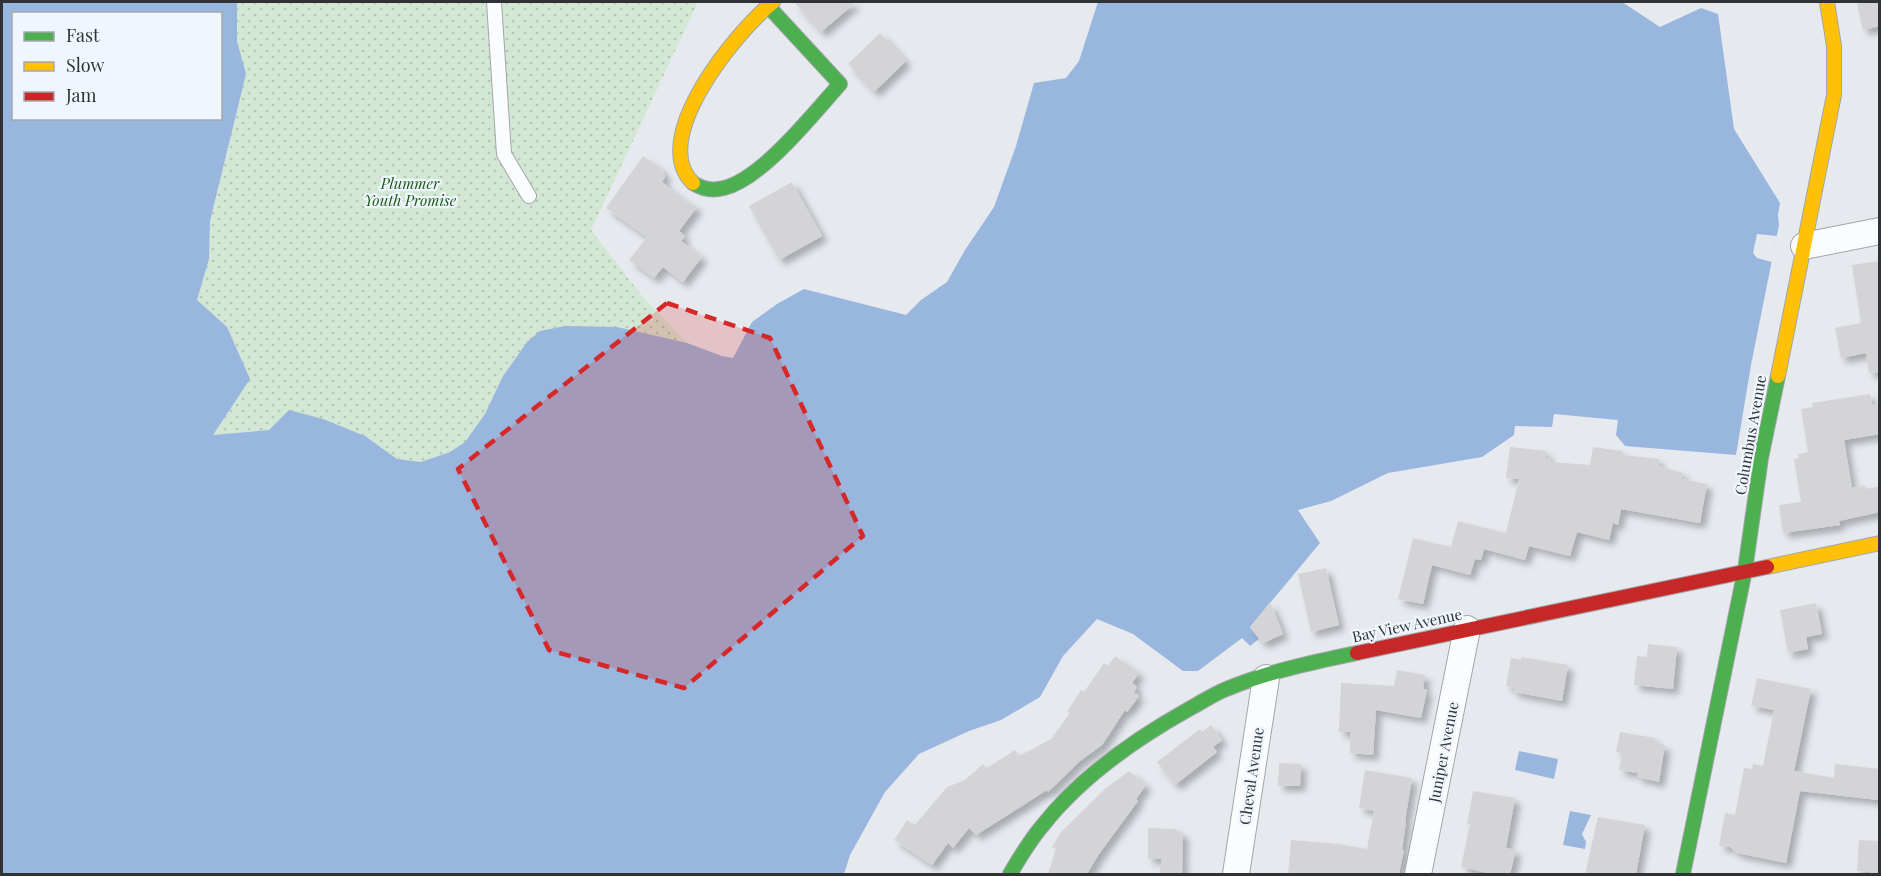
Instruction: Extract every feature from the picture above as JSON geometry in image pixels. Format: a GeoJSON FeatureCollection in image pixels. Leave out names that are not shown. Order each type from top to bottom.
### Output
{"type":"FeatureCollection","features":[{"type":"Feature","properties":{"kind":"street","name":"Columbus Avenue"},"geometry":{"type":"LineString","coordinates":[[1683,874],[1745,570],[1761,458],[1834,94],[1834,46],[1827,2]]}},
{"type":"Feature","properties":{"kind":"street"},"geometry":{"type":"LineString","coordinates":[[771,4],[840,84],[788,141],[760,167],[743,180],[725,188],[705,189],[691,182],[681,168],[680,147],[686,124],[698,93],[714,67],[771,4]]}},
{"type":"Feature","properties":{"kind":"street"},"geometry":{"type":"LineString","coordinates":[[1804,246],[1880,231]]}},
{"type":"Feature","properties":{"kind":"street","name":"Bay View Avenue"},"geometry":{"type":"LineString","coordinates":[[1010,874],[1044,823],[1066,800],[1157,727],[1228,688],[1266,678],[1304,664],[1880,543]]}},
{"type":"Feature","properties":{"kind":"street","name":"Juniper Avenue"},"geometry":{"type":"LineString","coordinates":[[1418,874],[1467,629]]}},
{"type":"Feature","properties":{"kind":"street","name":"Cheval Avenue"},"geometry":{"type":"LineString","coordinates":[[1236,874],[1266,678]]}},
{"type":"Feature","properties":{"kind":"lane"},"geometry":{"type":"LineString","coordinates":[[494,2],[504,154],[529,196]]}},
{"type":"Feature","properties":{"kind":"highlighted area"},"geometry":{"type":"Polygon","coordinates":[[[667,303],[770,338],[863,536],[684,688],[549,650],[458,469],[667,303]]]}},
{"type":"Feature","properties":{"kind":"green space","name":"Plummer Youth Promise"},"geometry":{"type":"Polygon","coordinates":[[[237,2],[698,2],[591,230],[642,296],[687,343],[661,338],[527,342],[503,376],[485,414],[465,442],[450,452],[421,462],[397,459],[365,436],[269,430],[213,435],[197,301],[209,259],[210,221],[246,74],[237,41],[237,2]]]}},
{"type":"Feature","properties":{"kind":"water"},"geometry":{"type":"Polygon","coordinates":[[[2,2],[237,2],[237,41],[246,74],[210,221],[209,259],[197,300],[227,327],[250,379],[213,435],[269,430],[289,410],[323,419],[365,436],[397,459],[421,462],[450,452],[465,442],[485,414],[503,376],[527,342],[540,331],[565,326],[617,327],[687,343],[733,358],[752,322],[777,304],[804,289],[906,315],[921,300],[947,282],[994,207],[1016,146],[1034,83],[1066,78],[1079,61],[1098,2],[1622,2],[1660,27],[1701,8],[1718,14],[1734,129],[1780,203],[1779,225],[1736,455],[1625,446],[1616,435],[1618,420],[1554,414],[1552,427],[1515,426],[1514,435],[1482,457],[1388,473],[1331,501],[1298,510],[1320,543],[1250,627],[1259,639],[1250,646],[1242,638],[1198,671],[1183,671],[1133,634],[1097,619],[1063,656],[1040,697],[1001,720],[969,731],[919,754],[885,792],[850,855],[844,874],[2,874],[2,2]]]}},
{"type":"Feature","properties":{"kind":"water"},"geometry":{"type":"Polygon","coordinates":[[[1519,751],[1558,759],[1554,779],[1515,770],[1519,751]]]}},
{"type":"Feature","properties":{"kind":"water"},"geometry":{"type":"Polygon","coordinates":[[[1570,811],[1591,815],[1582,834],[1586,842],[1585,849],[1563,845],[1570,811]]]}},
{"type":"Feature","properties":{"kind":"pier"},"geometry":{"type":"Polygon","coordinates":[[[1757,234],[1777,236],[1772,262],[1757,258],[1753,253],[1757,234]]]}},
{"type":"Feature","properties":{"kind":"building"},"geometry":{"type":"Polygon","coordinates":[[[794,2],[856,2],[821,32],[794,2]]]}},
{"type":"Feature","properties":{"kind":"building"},"geometry":{"type":"Polygon","coordinates":[[[1880,2],[1880,26],[1863,30],[1857,4],[1880,2]]]}},
{"type":"Feature","properties":{"kind":"building"},"geometry":{"type":"Polygon","coordinates":[[[880,33],[906,61],[874,92],[848,64],[880,33]]]}},
{"type":"Feature","properties":{"kind":"building"},"geometry":{"type":"Polygon","coordinates":[[[643,156],[663,170],[665,177],[662,182],[684,200],[697,207],[679,231],[685,236],[681,241],[702,257],[683,282],[663,267],[654,278],[629,260],[647,237],[606,208],[643,156]]]}},
{"type":"Feature","properties":{"kind":"building"},"geometry":{"type":"Polygon","coordinates":[[[792,182],[822,236],[779,260],[749,206],[792,182]]]}},
{"type":"Feature","properties":{"kind":"building"},"geometry":{"type":"Polygon","coordinates":[[[1880,261],[1880,372],[1869,373],[1866,353],[1841,358],[1835,328],[1861,323],[1852,265],[1880,261]]]}},
{"type":"Feature","properties":{"kind":"building"},"geometry":{"type":"Polygon","coordinates":[[[1870,394],[1872,405],[1880,404],[1880,434],[1844,440],[1852,488],[1865,485],[1866,489],[1880,486],[1880,512],[1839,521],[1840,525],[1783,533],[1779,505],[1801,502],[1794,459],[1799,458],[1798,454],[1808,452],[1801,409],[1813,407],[1812,403],[1870,394]]]}},
{"type":"Feature","properties":{"kind":"building"},"geometry":{"type":"Polygon","coordinates":[[[1510,447],[1546,451],[1546,458],[1551,459],[1550,462],[1590,465],[1593,447],[1622,451],[1622,455],[1659,459],[1658,466],[1683,473],[1681,479],[1707,484],[1700,523],[1621,509],[1618,525],[1613,523],[1609,540],[1577,532],[1570,556],[1529,546],[1525,560],[1484,549],[1481,560],[1475,559],[1470,575],[1432,565],[1423,604],[1398,599],[1413,538],[1451,547],[1458,521],[1506,533],[1519,479],[1506,478],[1510,447]]]}},
{"type":"Feature","properties":{"kind":"building"},"geometry":{"type":"Polygon","coordinates":[[[1326,568],[1339,625],[1311,632],[1298,574],[1326,568]]]}},
{"type":"Feature","properties":{"kind":"building"},"geometry":{"type":"Polygon","coordinates":[[[1270,602],[1283,634],[1263,643],[1250,628],[1270,602]]]}},
{"type":"Feature","properties":{"kind":"building"},"geometry":{"type":"Polygon","coordinates":[[[1816,603],[1822,634],[1806,637],[1808,649],[1788,653],[1780,610],[1816,603]]]}},
{"type":"Feature","properties":{"kind":"building"},"geometry":{"type":"Polygon","coordinates":[[[1648,644],[1677,647],[1673,689],[1634,685],[1637,656],[1647,657],[1648,644]]]}},
{"type":"Feature","properties":{"kind":"building"},"geometry":{"type":"Polygon","coordinates":[[[1115,656],[1139,673],[1132,683],[1137,687],[1134,692],[1139,696],[1127,712],[1125,710],[1102,745],[1080,761],[1048,792],[1047,790],[976,835],[969,828],[953,848],[948,843],[932,865],[894,840],[907,820],[915,825],[947,787],[965,780],[983,764],[987,768],[1015,750],[1019,756],[1051,739],[1070,713],[1067,712],[1081,690],[1084,692],[1104,663],[1108,666],[1115,656]]]}},
{"type":"Feature","properties":{"kind":"building"},"geometry":{"type":"Polygon","coordinates":[[[1521,657],[1568,665],[1562,701],[1514,692],[1514,688],[1506,686],[1511,658],[1521,660],[1521,657]]]}},
{"type":"Feature","properties":{"kind":"building"},"geometry":{"type":"Polygon","coordinates":[[[1397,670],[1425,675],[1423,689],[1427,690],[1421,718],[1376,710],[1373,755],[1350,753],[1350,732],[1339,732],[1341,683],[1394,686],[1397,670]]]}},
{"type":"Feature","properties":{"kind":"building"},"geometry":{"type":"Polygon","coordinates":[[[1757,678],[1811,689],[1794,771],[1834,778],[1835,764],[1880,769],[1878,800],[1800,791],[1786,863],[1737,853],[1730,847],[1719,846],[1725,813],[1735,815],[1744,768],[1752,769],[1753,764],[1763,766],[1774,710],[1751,706],[1757,678]]]}},
{"type":"Feature","properties":{"kind":"building"},"geometry":{"type":"Polygon","coordinates":[[[1211,725],[1222,740],[1213,747],[1217,752],[1175,785],[1157,762],[1200,729],[1202,732],[1211,725]]]}},
{"type":"Feature","properties":{"kind":"building"},"geometry":{"type":"Polygon","coordinates":[[[1620,732],[1655,738],[1654,743],[1665,745],[1659,782],[1637,777],[1638,773],[1619,770],[1622,753],[1616,752],[1620,732]]]}},
{"type":"Feature","properties":{"kind":"building"},"geometry":{"type":"Polygon","coordinates":[[[1279,763],[1301,764],[1300,786],[1278,786],[1279,763]]]}},
{"type":"Feature","properties":{"kind":"building"},"geometry":{"type":"Polygon","coordinates":[[[1365,770],[1412,778],[1399,874],[1288,874],[1291,840],[1367,849],[1374,811],[1359,808],[1365,770]]]}},
{"type":"Feature","properties":{"kind":"building"},"geometry":{"type":"Polygon","coordinates":[[[1129,771],[1146,785],[1136,799],[1138,801],[1087,874],[1048,874],[1056,849],[1052,847],[1062,831],[1105,789],[1129,771]]]}},
{"type":"Feature","properties":{"kind":"building"},"geometry":{"type":"Polygon","coordinates":[[[1473,791],[1515,798],[1506,848],[1516,850],[1510,874],[1492,874],[1461,867],[1470,824],[1467,824],[1473,791]]]}},
{"type":"Feature","properties":{"kind":"building"},"geometry":{"type":"Polygon","coordinates":[[[1598,817],[1645,825],[1636,874],[1585,874],[1598,817]]]}},
{"type":"Feature","properties":{"kind":"building"},"geometry":{"type":"Polygon","coordinates":[[[1148,828],[1175,829],[1183,834],[1182,874],[1159,874],[1162,859],[1148,859],[1148,828]]]}},
{"type":"Feature","properties":{"kind":"building"},"geometry":{"type":"Polygon","coordinates":[[[1859,840],[1880,841],[1880,873],[1857,871],[1859,840]]]}},
{"type":"Feature","properties":{"kind":"traffic: fast"},"geometry":{"type":"LineString","coordinates":[[693,183],[708,189],[720,189],[739,182],[755,172],[786,144],[840,84],[768,6]]}},
{"type":"Feature","properties":{"kind":"traffic: fast"},"geometry":{"type":"LineString","coordinates":[[1683,874],[1745,570],[1761,458],[1778,376]]}},
{"type":"Feature","properties":{"kind":"traffic: fast"},"geometry":{"type":"LineString","coordinates":[[1010,874],[1038,831],[1074,791],[1110,760],[1169,720],[1214,695],[1245,682],[1357,653]]}},
{"type":"Feature","properties":{"kind":"traffic: slow"},"geometry":{"type":"LineString","coordinates":[[693,183],[682,164],[681,140],[689,114],[702,87],[720,60],[757,16],[773,2]]}},
{"type":"Feature","properties":{"kind":"traffic: slow"},"geometry":{"type":"LineString","coordinates":[[1778,376],[1834,95],[1834,46],[1827,2]]}},
{"type":"Feature","properties":{"kind":"traffic: slow"},"geometry":{"type":"LineString","coordinates":[[1767,567],[1880,543]]}},
{"type":"Feature","properties":{"kind":"traffic: jam"},"geometry":{"type":"LineString","coordinates":[[1357,653],[1767,567]]}}]}
